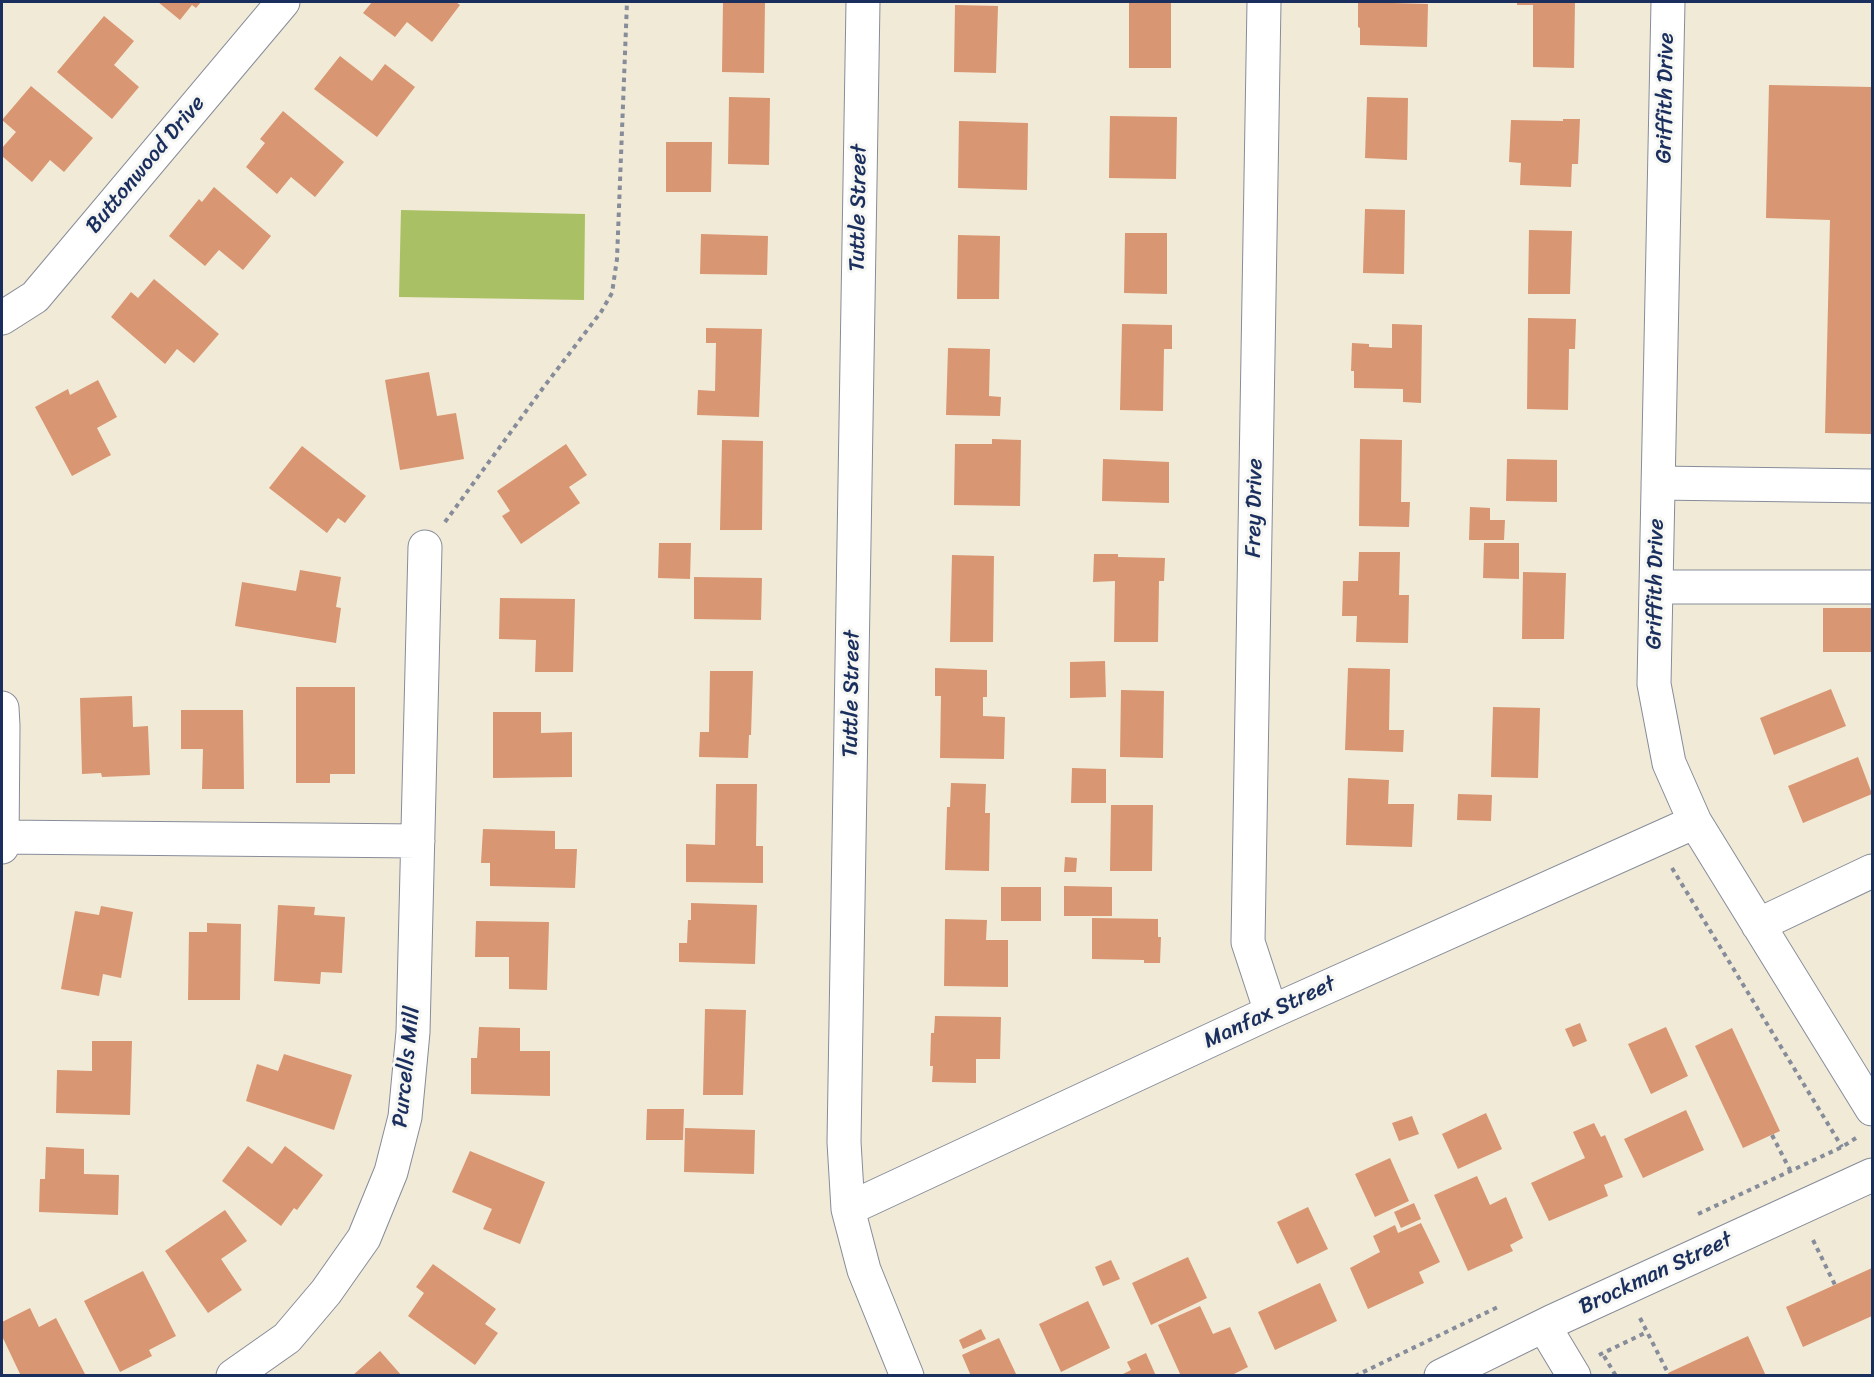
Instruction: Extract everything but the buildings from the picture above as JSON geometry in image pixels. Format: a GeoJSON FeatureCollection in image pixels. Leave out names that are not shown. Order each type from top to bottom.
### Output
{"type":"FeatureCollection","features":[{"type":"Feature","properties":{"kind":"street","name":"Buttonwood Drive"},"geometry":{"type":"LineString","coordinates":[[2,318],[35,297],[283,2]]}},
{"type":"Feature","properties":{"kind":"street","name":"Tuttle Street"},"geometry":{"type":"LineString","coordinates":[[862,2],[844,1142],[848,1209],[864,1270],[907,1376]]}},
{"type":"Feature","properties":{"kind":"street","name":"Frey Drive"},"geometry":{"type":"LineString","coordinates":[[1264,2],[1248,942],[1271,1012]]}},
{"type":"Feature","properties":{"kind":"street","name":"Griffith Drive"},"geometry":{"type":"LineString","coordinates":[[1668,2],[1654,684],[1668,763],[1695,822],[1758,925],[1867,1089]]}},
{"type":"Feature","properties":{"kind":"street"},"geometry":{"type":"LineString","coordinates":[[1658,483],[1872,486]]}},
{"type":"Feature","properties":{"kind":"street","name":"Purcells Mill"},"geometry":{"type":"LineString","coordinates":[[233,1376],[287,1338],[326,1292],[364,1238],[391,1172],[405,1117],[413,1032],[425,548]]}},
{"type":"Feature","properties":{"kind":"street"},"geometry":{"type":"LineString","coordinates":[[1656,587],[1872,587]]}},
{"type":"Feature","properties":{"kind":"street"},"geometry":{"type":"LineString","coordinates":[[2,708],[2,847]]}},
{"type":"Feature","properties":{"kind":"street","name":"Manfax Street"},"geometry":{"type":"LineString","coordinates":[[848,1209],[1271,1012],[1695,822]]}},
{"type":"Feature","properties":{"kind":"street"},"geometry":{"type":"LineString","coordinates":[[2,837],[418,841]]}},
{"type":"Feature","properties":{"kind":"street"},"geometry":{"type":"LineString","coordinates":[[1758,925],[1872,871]]}},
{"type":"Feature","properties":{"kind":"street","name":"Brockman Street"},"geometry":{"type":"LineString","coordinates":[[1441,1376],[1872,1175]]}},
{"type":"Feature","properties":{"kind":"street"},"geometry":{"type":"LineString","coordinates":[[1544,1326],[1574,1376]]}},
{"type":"Feature","properties":{"kind":"path"},"geometry":{"type":"LineString","coordinates":[[425,548],[601,312],[612,293],[617,259],[627,2]]}},
{"type":"Feature","properties":{"kind":"path"},"geometry":{"type":"LineString","coordinates":[[1654,841],[1688,892],[1842,1147]]}},
{"type":"Feature","properties":{"kind":"path"},"geometry":{"type":"LineString","coordinates":[[1772,1135],[1790,1170]]}},
{"type":"Feature","properties":{"kind":"path"},"geometry":{"type":"LineString","coordinates":[[1798,1210],[1835,1285]]}},
{"type":"Feature","properties":{"kind":"path"},"geometry":{"type":"LineString","coordinates":[[1627,1288],[1668,1373]]}},
{"type":"Feature","properties":{"kind":"path"},"geometry":{"type":"LineString","coordinates":[[1603,1353],[1616,1376]]}},
{"type":"Feature","properties":{"kind":"green space"},"geometry":{"type":"Polygon","coordinates":[[[401,210],[585,214],[584,300],[399,297],[401,210]]]}}]}
